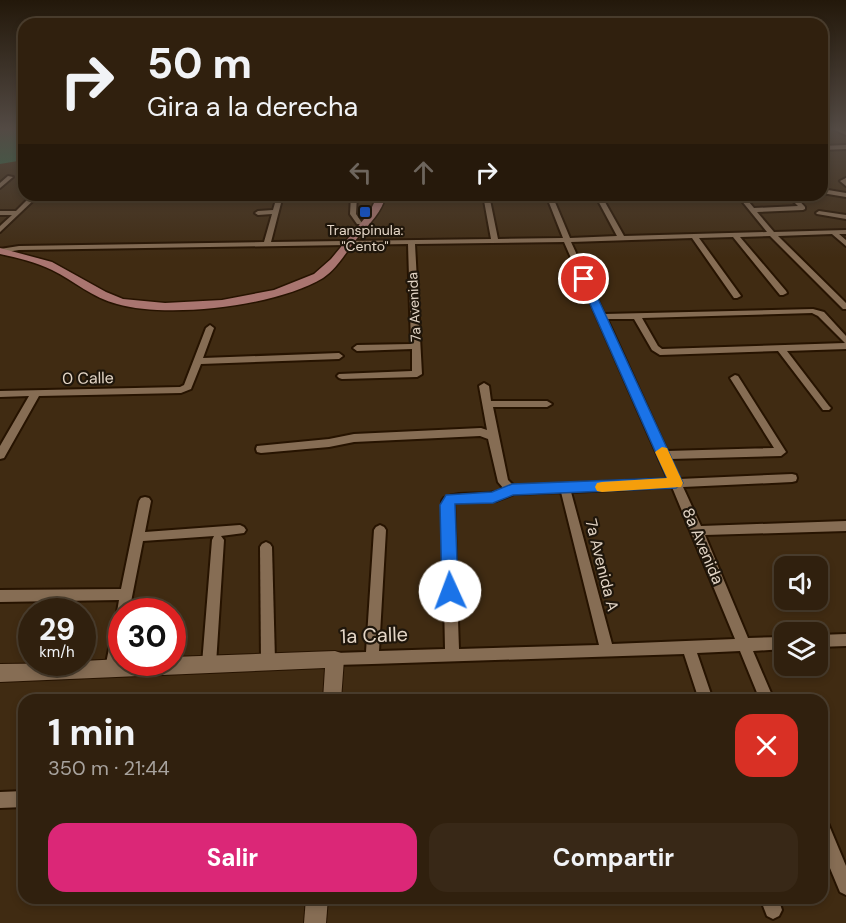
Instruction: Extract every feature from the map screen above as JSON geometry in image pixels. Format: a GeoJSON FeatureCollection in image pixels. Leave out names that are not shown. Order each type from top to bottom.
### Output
{"type":"FeatureCollection","features":[{"type":"Feature","properties":{"kind":"main road"},"geometry":{"type":"LineString","coordinates":[[1,251],[50,265],[106,297],[123,303],[189,306],[260,296],[309,282],[328,269],[349,243],[373,201]]}},
{"type":"Feature","properties":{"kind":"main road"},"geometry":{"type":"LineString","coordinates":[[358,228],[367,224],[379,201]]}},
{"type":"Feature","properties":{"kind":"street"},"geometry":{"type":"LineString","coordinates":[[0,186],[10,177]]}},
{"type":"Feature","properties":{"kind":"street"},"geometry":{"type":"LineString","coordinates":[[828,192],[846,195]]}},
{"type":"Feature","properties":{"kind":"street"},"geometry":{"type":"LineString","coordinates":[[0,230],[29,201]]}},
{"type":"Feature","properties":{"kind":"street"},"geometry":{"type":"LineString","coordinates":[[354,201],[353,214],[358,228]]}},
{"type":"Feature","properties":{"kind":"street"},"geometry":{"type":"LineString","coordinates":[[487,201],[495,242]]}},
{"type":"Feature","properties":{"kind":"street","name":"8a Avenida"},"geometry":{"type":"LineString","coordinates":[[551,201],[698,531],[764,694]]}},
{"type":"Feature","properties":{"kind":"street"},"geometry":{"type":"LineString","coordinates":[[601,201],[622,239]]}},
{"type":"Feature","properties":{"kind":"street"},"geometry":{"type":"LineString","coordinates":[[745,201],[772,234],[846,308]]}},
{"type":"Feature","properties":{"kind":"street"},"geometry":{"type":"LineString","coordinates":[[753,210],[803,208],[796,201]]}},
{"type":"Feature","properties":{"kind":"street"},"geometry":{"type":"LineString","coordinates":[[267,244],[278,203]]}},
{"type":"Feature","properties":{"kind":"street"},"geometry":{"type":"LineString","coordinates":[[258,213],[275,212]]}},
{"type":"Feature","properties":{"kind":"street"},"geometry":{"type":"LineString","coordinates":[[0,213],[16,213]]}},
{"type":"Feature","properties":{"kind":"street"},"geometry":{"type":"LineString","coordinates":[[819,213],[846,217]]}},
{"type":"Feature","properties":{"kind":"street"},"geometry":{"type":"LineString","coordinates":[[833,232],[846,244]]}},
{"type":"Feature","properties":{"kind":"street"},"geometry":{"type":"LineString","coordinates":[[1,251],[19,248],[495,242],[846,232]]}},
{"type":"Feature","properties":{"kind":"street"},"geometry":{"type":"LineString","coordinates":[[735,235],[783,293]]}},
{"type":"Feature","properties":{"kind":"street"},"geometry":{"type":"LineString","coordinates":[[694,236],[736,296]]}},
{"type":"Feature","properties":{"kind":"street","name":"7a Avenida"},"geometry":{"type":"LineString","coordinates":[[342,376],[410,375],[417,371],[411,242]]}},
{"type":"Feature","properties":{"kind":"street"},"geometry":{"type":"LineString","coordinates":[[602,317],[813,311],[821,314],[846,343]]}},
{"type":"Feature","properties":{"kind":"street"},"geometry":{"type":"LineString","coordinates":[[637,316],[657,351],[660,352],[781,350],[846,343]]}},
{"type":"Feature","properties":{"kind":"street"},"geometry":{"type":"LineString","coordinates":[[210,328],[198,361],[339,356]]}},
{"type":"Feature","properties":{"kind":"street"},"geometry":{"type":"LineString","coordinates":[[357,348],[416,346]]}},
{"type":"Feature","properties":{"kind":"street"},"geometry":{"type":"LineString","coordinates":[[781,350],[826,408]]}},
{"type":"Feature","properties":{"kind":"street","name":"0 Calle"},"geometry":{"type":"LineString","coordinates":[[0,394],[176,391],[188,387],[198,361]]}},
{"type":"Feature","properties":{"kind":"street"},"geometry":{"type":"LineString","coordinates":[[664,455],[781,452],[735,378]]}},
{"type":"Feature","properties":{"kind":"street"},"geometry":{"type":"LineString","coordinates":[[484,386],[503,482],[512,490]]}},
{"type":"Feature","properties":{"kind":"street"},"geometry":{"type":"LineString","coordinates":[[2,450],[36,393]]}},
{"type":"Feature","properties":{"kind":"street"},"geometry":{"type":"LineString","coordinates":[[487,404],[547,404]]}},
{"type":"Feature","properties":{"kind":"street"},"geometry":{"type":"LineString","coordinates":[[261,449],[329,443],[354,438],[481,432],[493,437]]}},
{"type":"Feature","properties":{"kind":"street"},"geometry":{"type":"LineString","coordinates":[[452,656],[448,501],[454,498],[493,498],[512,490],[792,478]]}},
{"type":"Feature","properties":{"kind":"street","name":"7a Avenida A"},"geometry":{"type":"LineString","coordinates":[[565,488],[607,651]]}},
{"type":"Feature","properties":{"kind":"street"},"geometry":{"type":"LineString","coordinates":[[126,598],[145,501]]}},
{"type":"Feature","properties":{"kind":"street"},"geometry":{"type":"LineString","coordinates":[[698,531],[846,526]]}},
{"type":"Feature","properties":{"kind":"street"},"geometry":{"type":"LineString","coordinates":[[138,537],[240,530]]}},
{"type":"Feature","properties":{"kind":"street"},"geometry":{"type":"LineString","coordinates":[[372,658],[380,530]]}},
{"type":"Feature","properties":{"kind":"street"},"geometry":{"type":"LineString","coordinates":[[209,664],[218,540]]}},
{"type":"Feature","properties":{"kind":"street"},"geometry":{"type":"LineString","coordinates":[[266,547],[268,661]]}},
{"type":"Feature","properties":{"kind":"street"},"geometry":{"type":"LineString","coordinates":[[0,596],[127,594]]}},
{"type":"Feature","properties":{"kind":"street"},"geometry":{"type":"LineString","coordinates":[[828,641],[846,640]]}},
{"type":"Feature","properties":{"kind":"street","name":"1a Calle"},"geometry":{"type":"LineString","coordinates":[[186,665],[774,644]]}},
{"type":"Feature","properties":{"kind":"street"},"geometry":{"type":"LineString","coordinates":[[689,648],[704,694]]}},
{"type":"Feature","properties":{"kind":"street"},"geometry":{"type":"LineString","coordinates":[[332,694],[335,659]]}},
{"type":"Feature","properties":{"kind":"street","name":"1a Calle"},"geometry":{"type":"LineString","coordinates":[[0,673],[108,668]]}},
{"type":"Feature","properties":{"kind":"street"},"geometry":{"type":"LineString","coordinates":[[0,800],[18,799]]}},
{"type":"Feature","properties":{"kind":"street"},"geometry":{"type":"LineString","coordinates":[[828,843],[846,886]]}},
{"type":"Feature","properties":{"kind":"street"},"geometry":{"type":"LineString","coordinates":[[315,923],[317,904]]}},
{"type":"Feature","properties":{"kind":"slow traffic"},"geometry":{"type":"LineString","coordinates":[[602,487],[676,483],[662,452]]}},
{"type":"Feature","properties":{"kind":"place","name":"Transpinula: \"Cento\""},"geometry":{"type":"Point","coordinates":[365,212]}},
{"type":"Feature","properties":{"kind":"route"},"geometry":{"type":"LineString","coordinates":[[450,591],[447,505],[451,498],[493,498],[512,490],[676,483],[584,279]]}}]}
